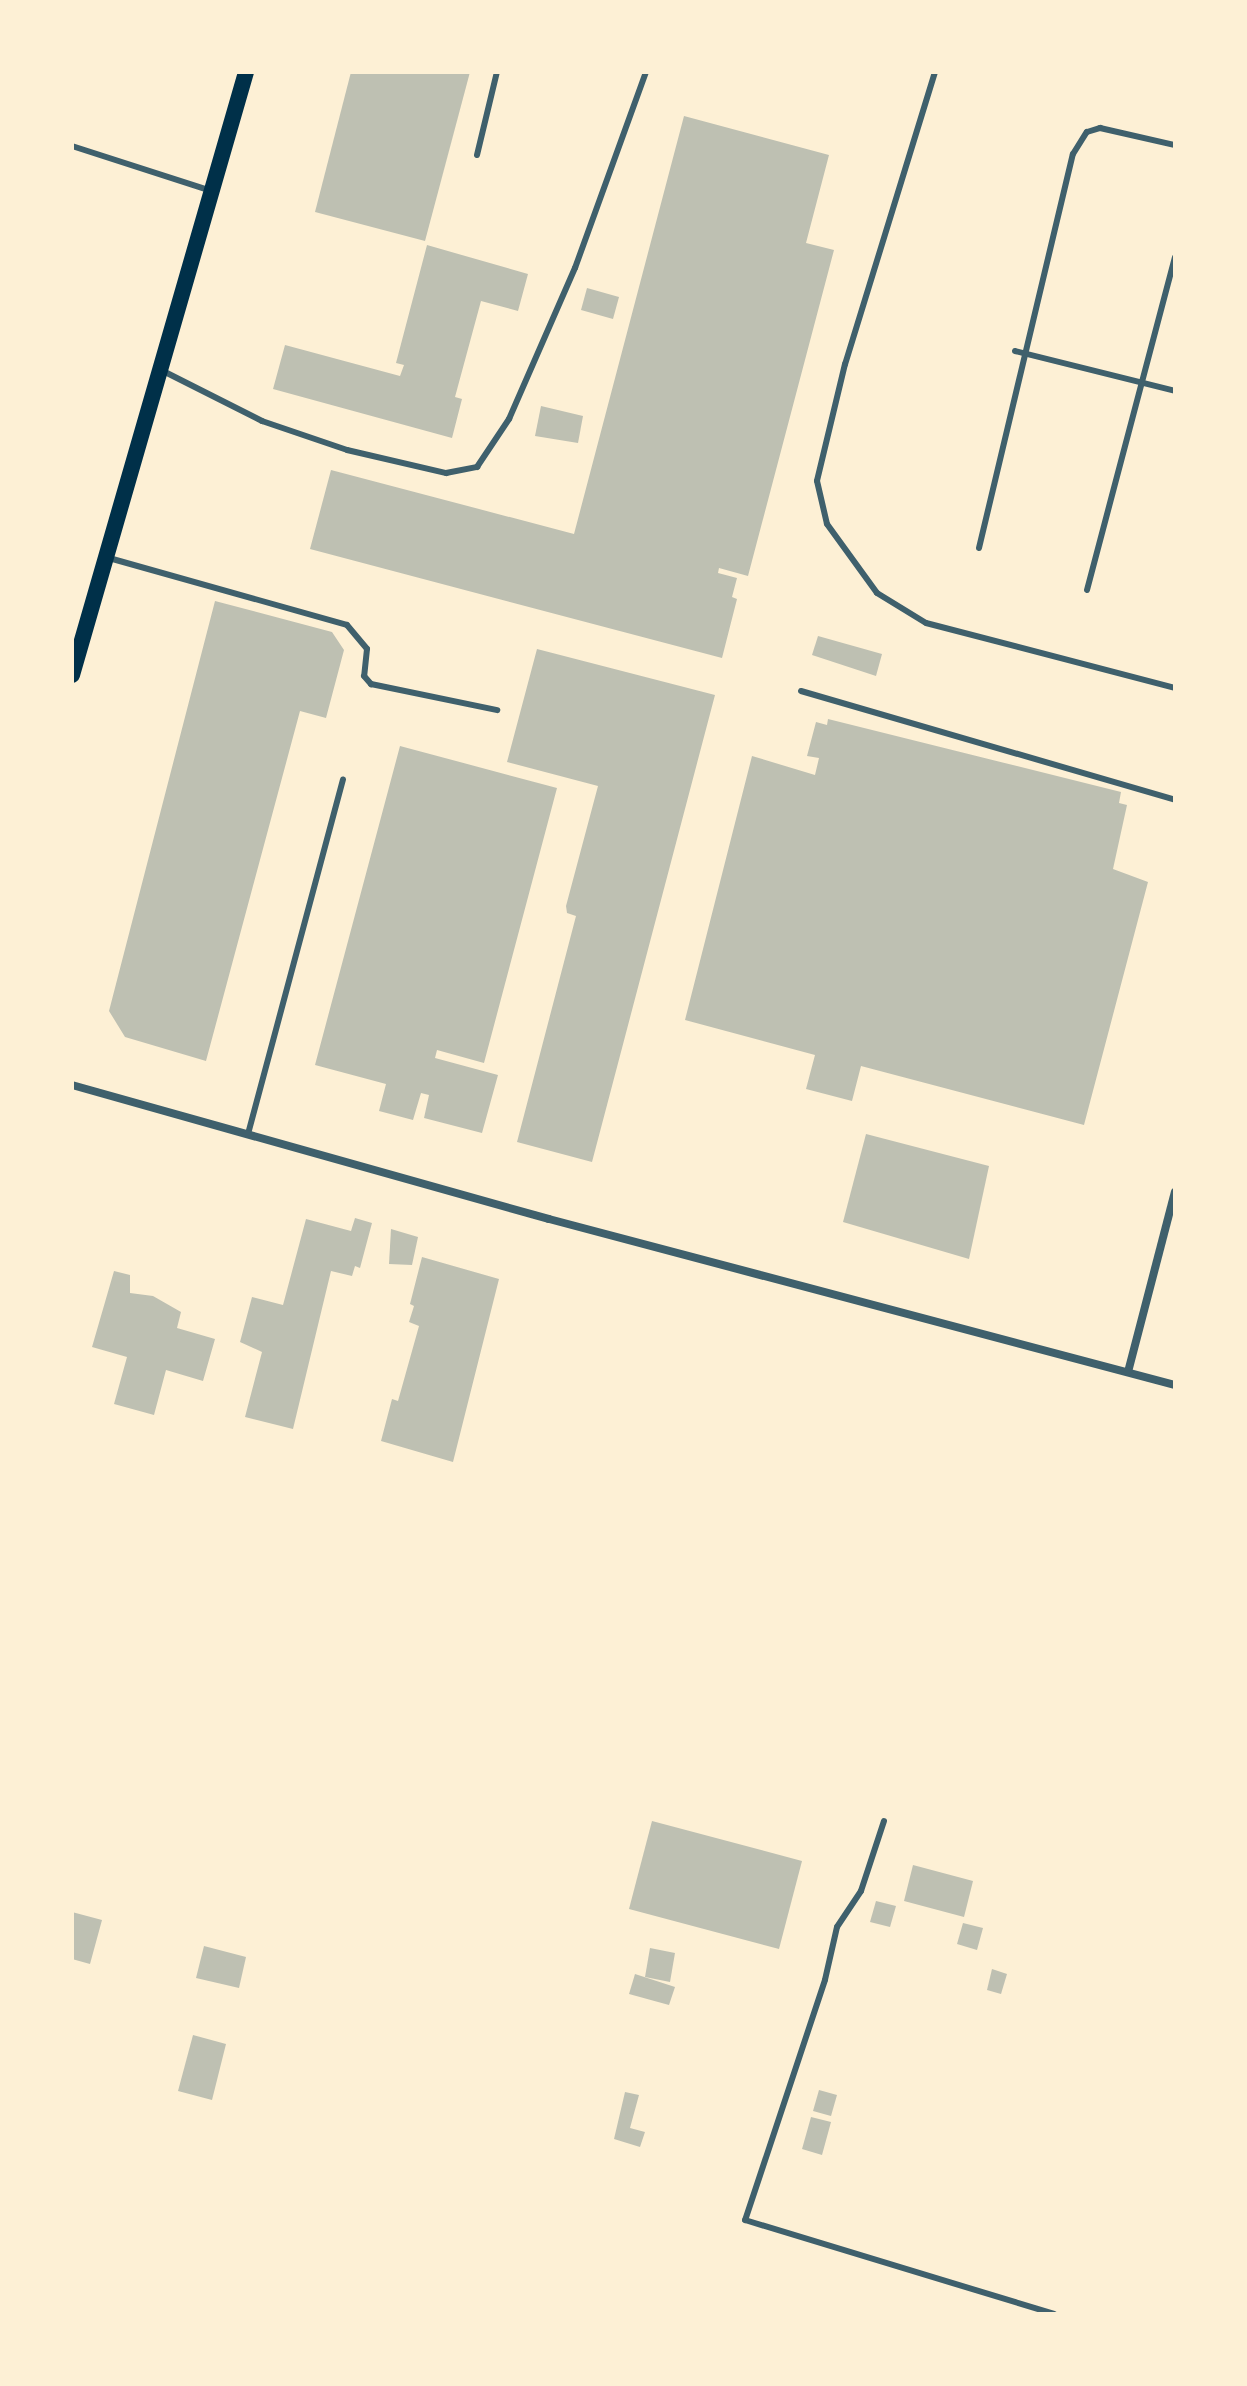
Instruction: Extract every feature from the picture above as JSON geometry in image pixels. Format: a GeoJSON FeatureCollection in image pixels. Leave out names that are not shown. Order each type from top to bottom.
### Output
{"type":"FeatureCollection","features":[{"type":"Feature","properties":{"kind":"main road"},"geometry":{"type":"LineString","coordinates":[[72,675],[246,72]]}},
{"type":"Feature","properties":{"kind":"street"},"geometry":{"type":"LineString","coordinates":[[72,1085],[1175,1385]]}},
{"type":"Feature","properties":{"kind":"street"},"geometry":{"type":"LineString","coordinates":[[1128,1372],[1175,1192]]}},
{"type":"Feature","properties":{"kind":"lane"},"geometry":{"type":"LineString","coordinates":[[477,155],[497,72]]}},
{"type":"Feature","properties":{"kind":"lane"},"geometry":{"type":"LineString","coordinates":[[160,370],[262,421],[347,450],[446,473],[477,467],[509,419],[575,268],[646,72]]}},
{"type":"Feature","properties":{"kind":"lane"},"geometry":{"type":"LineString","coordinates":[[935,72],[845,364],[817,481],[827,524],[877,593],[926,623],[1175,688]]}},
{"type":"Feature","properties":{"kind":"lane"},"geometry":{"type":"LineString","coordinates":[[979,548],[1073,154],[1087,132],[1100,128],[1175,145]]}},
{"type":"Feature","properties":{"kind":"lane"},"geometry":{"type":"LineString","coordinates":[[72,147],[212,191]]}},
{"type":"Feature","properties":{"kind":"lane"},"geometry":{"type":"LineString","coordinates":[[1087,590],[1175,257]]}},
{"type":"Feature","properties":{"kind":"lane"},"geometry":{"type":"LineString","coordinates":[[1015,351],[1175,391]]}},
{"type":"Feature","properties":{"kind":"lane"},"geometry":{"type":"LineString","coordinates":[[106,557],[347,625],[367,649],[364,676],[371,684],[497,710]]}},
{"type":"Feature","properties":{"kind":"lane"},"geometry":{"type":"LineString","coordinates":[[801,691],[1175,800]]}},
{"type":"Feature","properties":{"kind":"lane"},"geometry":{"type":"LineString","coordinates":[[248,1134],[343,779]]}},
{"type":"Feature","properties":{"kind":"lane"},"geometry":{"type":"LineString","coordinates":[[884,1821],[861,1891],[837,1927],[825,1980],[745,2220],[1054,2314]]}},
{"type":"Feature","properties":{"kind":"building"},"geometry":{"type":"Polygon","coordinates":[[[351,72],[470,72],[425,241],[315,212],[351,72]]]}},
{"type":"Feature","properties":{"kind":"building"},"geometry":{"type":"Polygon","coordinates":[[[684,116],[829,155],[806,243],[834,250],[748,576],[719,568],[718,573],[737,578],[732,597],[737,599],[722,658],[310,549],[331,470],[574,534],[684,116]]]}},
{"type":"Feature","properties":{"kind":"building"},"geometry":{"type":"Polygon","coordinates":[[[427,245],[528,274],[518,311],[481,301],[455,397],[462,399],[452,438],[273,389],[285,345],[400,376],[404,365],[396,363],[427,245]]]}},
{"type":"Feature","properties":{"kind":"building"},"geometry":{"type":"Polygon","coordinates":[[[587,288],[619,297],[613,319],[581,310],[587,288]]]}},
{"type":"Feature","properties":{"kind":"building"},"geometry":{"type":"Polygon","coordinates":[[[541,406],[583,416],[578,443],[535,436],[541,406]]]}},
{"type":"Feature","properties":{"kind":"building"},"geometry":{"type":"Polygon","coordinates":[[[215,601],[332,632],[344,650],[326,718],[300,711],[206,1061],[125,1037],[109,1011],[215,601]]]}},
{"type":"Feature","properties":{"kind":"building"},"geometry":{"type":"Polygon","coordinates":[[[818,636],[882,654],[876,676],[812,655],[818,636]]]}},
{"type":"Feature","properties":{"kind":"building"},"geometry":{"type":"Polygon","coordinates":[[[537,649],[715,695],[592,1162],[517,1142],[576,916],[567,913],[566,906],[598,786],[507,762],[537,649]]]}},
{"type":"Feature","properties":{"kind":"building"},"geometry":{"type":"Polygon","coordinates":[[[828,719],[1121,792],[1119,803],[1127,805],[1113,869],[1148,882],[1084,1125],[861,1066],[852,1101],[806,1089],[815,1055],[685,1020],[752,756],[815,775],[819,758],[807,756],[816,722],[827,725],[828,719]]]}},
{"type":"Feature","properties":{"kind":"building"},"geometry":{"type":"Polygon","coordinates":[[[400,746],[557,788],[484,1063],[437,1050],[435,1058],[498,1075],[482,1133],[424,1118],[429,1095],[421,1093],[413,1120],[379,1111],[386,1084],[315,1065],[400,746]]]}},
{"type":"Feature","properties":{"kind":"building"},"geometry":{"type":"Polygon","coordinates":[[[866,1134],[989,1166],[969,1259],[843,1222],[866,1134]]]}},
{"type":"Feature","properties":{"kind":"building"},"geometry":{"type":"Polygon","coordinates":[[[355,1218],[372,1223],[360,1268],[355,1266],[352,1276],[331,1271],[293,1429],[245,1417],[262,1352],[240,1342],[252,1297],[283,1305],[306,1219],[351,1231],[355,1218]]]}},
{"type":"Feature","properties":{"kind":"building"},"geometry":{"type":"Polygon","coordinates":[[[391,1229],[418,1237],[412,1265],[389,1264],[391,1229]]]}},
{"type":"Feature","properties":{"kind":"building"},"geometry":{"type":"Polygon","coordinates":[[[422,1257],[499,1279],[453,1462],[381,1441],[392,1399],[398,1401],[419,1326],[409,1322],[414,1306],[410,1304],[422,1257]]]}},
{"type":"Feature","properties":{"kind":"building"},"geometry":{"type":"Polygon","coordinates":[[[114,1271],[130,1275],[130,1293],[153,1296],[181,1312],[177,1328],[215,1339],[203,1381],[166,1370],[154,1415],[114,1404],[127,1357],[92,1347],[114,1271]]]}},
{"type":"Feature","properties":{"kind":"building"},"geometry":{"type":"Polygon","coordinates":[[[652,1821],[802,1861],[779,1949],[629,1909],[652,1821]]]}},
{"type":"Feature","properties":{"kind":"building"},"geometry":{"type":"Polygon","coordinates":[[[913,1865],[973,1881],[964,1917],[904,1901],[913,1865]]]}},
{"type":"Feature","properties":{"kind":"building"},"geometry":{"type":"Polygon","coordinates":[[[876,1901],[896,1906],[890,1927],[870,1922],[876,1901]]]}},
{"type":"Feature","properties":{"kind":"building"},"geometry":{"type":"Polygon","coordinates":[[[72,1912],[102,1920],[90,1964],[72,1959],[72,1912]]]}},
{"type":"Feature","properties":{"kind":"building"},"geometry":{"type":"Polygon","coordinates":[[[963,1923],[983,1928],[977,1950],[957,1944],[963,1923]]]}},
{"type":"Feature","properties":{"kind":"building"},"geometry":{"type":"Polygon","coordinates":[[[204,1946],[246,1957],[239,1988],[196,1978],[204,1946]]]}},
{"type":"Feature","properties":{"kind":"building"},"geometry":{"type":"Polygon","coordinates":[[[650,1948],[675,1953],[670,1982],[645,1977],[650,1948]]]}},
{"type":"Feature","properties":{"kind":"building"},"geometry":{"type":"Polygon","coordinates":[[[992,1969],[1007,1974],[1001,1994],[987,1990],[992,1969]]]}},
{"type":"Feature","properties":{"kind":"building"},"geometry":{"type":"Polygon","coordinates":[[[635,1974],[675,1987],[669,2005],[629,1994],[635,1974]]]}},
{"type":"Feature","properties":{"kind":"building"},"geometry":{"type":"Polygon","coordinates":[[[193,2035],[226,2044],[212,2100],[178,2091],[193,2035]]]}},
{"type":"Feature","properties":{"kind":"building"},"geometry":{"type":"Polygon","coordinates":[[[819,2090],[837,2095],[831,2116],[813,2111],[819,2090]]]}},
{"type":"Feature","properties":{"kind":"building"},"geometry":{"type":"Polygon","coordinates":[[[625,2092],[639,2095],[630,2128],[645,2132],[640,2147],[614,2139],[625,2092]]]}},
{"type":"Feature","properties":{"kind":"building"},"geometry":{"type":"Polygon","coordinates":[[[811,2117],[831,2122],[822,2155],[802,2149],[811,2117]]]}}]}
